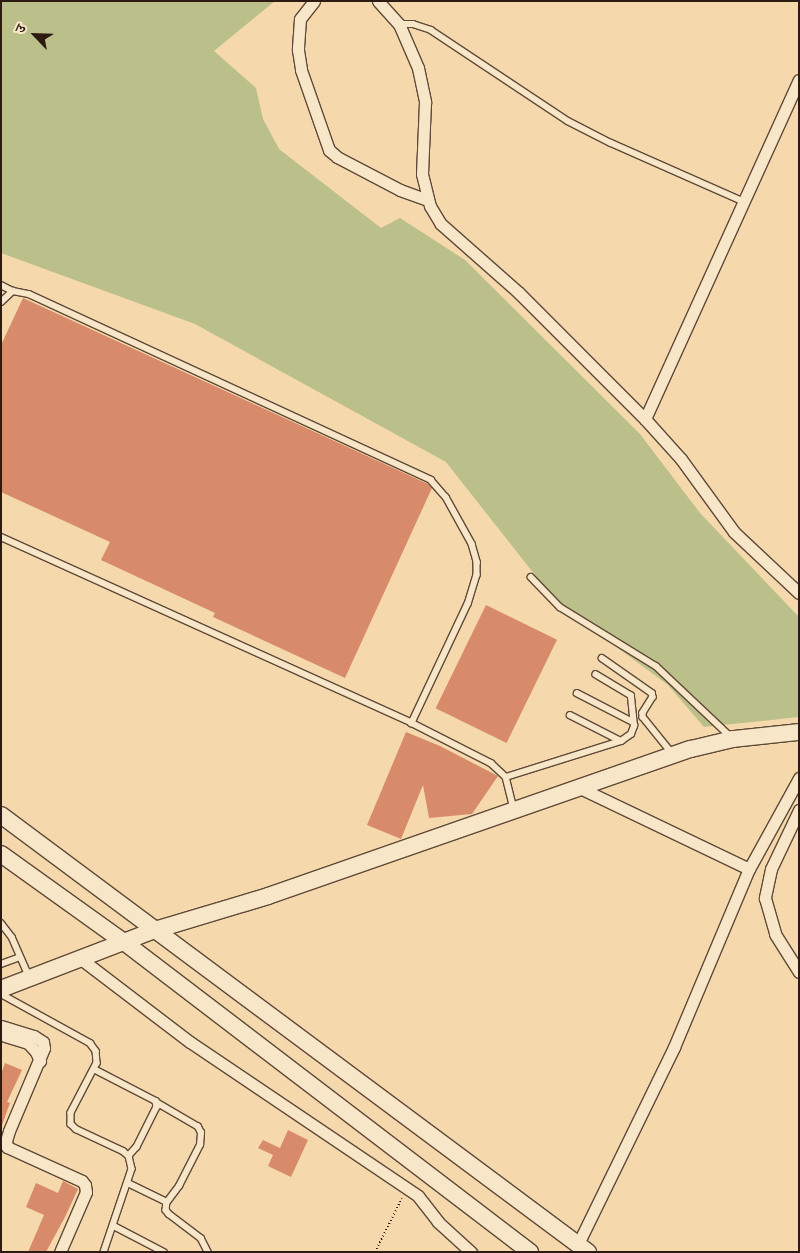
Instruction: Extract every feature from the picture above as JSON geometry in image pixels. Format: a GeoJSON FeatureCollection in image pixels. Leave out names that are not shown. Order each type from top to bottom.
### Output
{"type":"FeatureCollection","features":[{"type":"Feature","properties":{"kind":"street"},"geometry":{"type":"LineString","coordinates":[[314,1],[300,19],[298,50],[301,70],[329,150],[337,157],[400,190],[428,200]]}},
{"type":"Feature","properties":{"kind":"street"},"geometry":{"type":"LineString","coordinates":[[378,1],[399,24],[415,60],[423,87],[425,120],[422,174],[428,200],[441,224],[518,292],[646,419],[687,466],[734,532],[799,593]]}},
{"type":"Feature","properties":{"kind":"street"},"geometry":{"type":"LineString","coordinates":[[646,419],[799,80]]}},
{"type":"Feature","properties":{"kind":"street"},"geometry":{"type":"LineString","coordinates":[[1,989],[154,930],[268,896],[673,755],[733,739],[799,732]]}},
{"type":"Feature","properties":{"kind":"street"},"geometry":{"type":"LineString","coordinates":[[1,814],[154,930],[583,1248],[674,1047],[749,869],[799,778]]}},
{"type":"Feature","properties":{"kind":"street"},"geometry":{"type":"LineString","coordinates":[[580,788],[749,869]]}},
{"type":"Feature","properties":{"kind":"street"},"geometry":{"type":"LineString","coordinates":[[799,810],[770,869],[766,898],[776,934],[799,972]]}},
{"type":"Feature","properties":{"kind":"street"},"geometry":{"type":"LineString","coordinates":[[1,854],[124,942],[530,1252]]}},
{"type":"Feature","properties":{"kind":"street"},"geometry":{"type":"LineString","coordinates":[[81,959],[183,1037],[418,1196],[438,1222],[471,1252]]}},
{"type":"Feature","properties":{"kind":"street"},"geometry":{"type":"LineString","coordinates":[[3,1031],[24,1032],[43,1042],[44,1048],[9,1131],[4,1149],[76,1178],[85,1185],[86,1192],[60,1252]]}},
{"type":"Feature","properties":{"kind":"lane"},"geometry":{"type":"LineString","coordinates":[[399,24],[421,26],[432,30],[568,121],[611,143],[745,202]]}},
{"type":"Feature","properties":{"kind":"lane"},"geometry":{"type":"LineString","coordinates":[[1,285],[13,291],[17,290],[38,298],[413,470],[431,480],[437,486],[472,544],[477,562],[477,575],[468,604],[412,723]]}},
{"type":"Feature","properties":{"kind":"lane"},"geometry":{"type":"LineString","coordinates":[[1,302],[13,291]]}},
{"type":"Feature","properties":{"kind":"lane"},"geometry":{"type":"LineString","coordinates":[[1,537],[412,723],[491,763],[506,777],[515,810]]}},
{"type":"Feature","properties":{"kind":"lane"},"geometry":{"type":"LineString","coordinates":[[531,577],[560,607],[656,666],[733,739]]}},
{"type":"Feature","properties":{"kind":"lane"},"geometry":{"type":"LineString","coordinates":[[602,658],[652,693],[653,697],[643,713],[643,718],[673,755]]}},
{"type":"Feature","properties":{"kind":"lane"},"geometry":{"type":"LineString","coordinates":[[506,777],[621,741],[631,734],[633,722],[631,696],[596,675]]}},
{"type":"Feature","properties":{"kind":"lane"},"geometry":{"type":"LineString","coordinates":[[577,693],[633,722]]}},
{"type":"Feature","properties":{"kind":"lane"},"geometry":{"type":"LineString","coordinates":[[570,715],[621,741]]}},
{"type":"Feature","properties":{"kind":"lane"},"geometry":{"type":"LineString","coordinates":[[1,923],[8,930],[30,978]]}},
{"type":"Feature","properties":{"kind":"lane"},"geometry":{"type":"LineString","coordinates":[[1,964],[20,957]]}},
{"type":"Feature","properties":{"kind":"lane"},"geometry":{"type":"LineString","coordinates":[[1,994],[90,1043],[98,1057],[94,1069],[71,1113],[71,1124],[129,1156],[132,1169],[104,1252]]}},
{"type":"Feature","properties":{"kind":"lane"},"geometry":{"type":"LineString","coordinates":[[94,1069],[155,1099],[157,1103],[198,1127],[201,1133],[200,1145],[179,1186],[167,1202],[166,1210],[201,1238],[208,1252]]}},
{"type":"Feature","properties":{"kind":"lane"},"geometry":{"type":"LineString","coordinates":[[129,1156],[137,1147],[157,1103]]}},
{"type":"Feature","properties":{"kind":"lane"},"geometry":{"type":"LineString","coordinates":[[128,1183],[167,1202]]}},
{"type":"Feature","properties":{"kind":"lane"},"geometry":{"type":"LineString","coordinates":[[114,1226],[164,1252]]}},
{"type":"Feature","properties":{"kind":"path"},"geometry":{"type":"LineString","coordinates":[[375,1252],[407,1188]]}},
{"type":"Feature","properties":{"kind":"green space"},"geometry":{"type":"Polygon","coordinates":[[[1,1],[275,1],[214,51],[256,88],[263,119],[279,149],[381,228],[400,218],[465,260],[640,434],[700,513],[799,617],[799,717],[704,727],[668,685],[557,603],[446,462],[195,324],[1,253],[1,1]]]}},
{"type":"Feature","properties":{"kind":"building"},"geometry":{"type":"Polygon","coordinates":[[[23,298],[428,484],[432,488],[345,678],[213,617],[215,613],[101,560],[110,542],[1,492],[1,345],[23,298]]]}},
{"type":"Feature","properties":{"kind":"building"},"geometry":{"type":"Polygon","coordinates":[[[486,605],[557,640],[507,743],[436,708],[486,605]]]}},
{"type":"Feature","properties":{"kind":"building"},"geometry":{"type":"Polygon","coordinates":[[[406,732],[440,746],[498,776],[472,814],[429,818],[423,785],[401,839],[367,825],[406,732]]]}},
{"type":"Feature","properties":{"kind":"building"},"geometry":{"type":"Polygon","coordinates":[[[5,1063],[22,1070],[7,1102],[10,1103],[2,1125],[1,1074],[5,1063]]]}},
{"type":"Feature","properties":{"kind":"building"},"geometry":{"type":"Polygon","coordinates":[[[288,1130],[308,1140],[291,1177],[268,1166],[273,1155],[258,1148],[263,1140],[280,1148],[288,1130]]]}},
{"type":"Feature","properties":{"kind":"building"},"geometry":{"type":"Polygon","coordinates":[[[63,1181],[78,1189],[65,1217],[46,1252],[28,1252],[44,1215],[26,1207],[36,1183],[58,1193],[63,1181]]]}}]}
